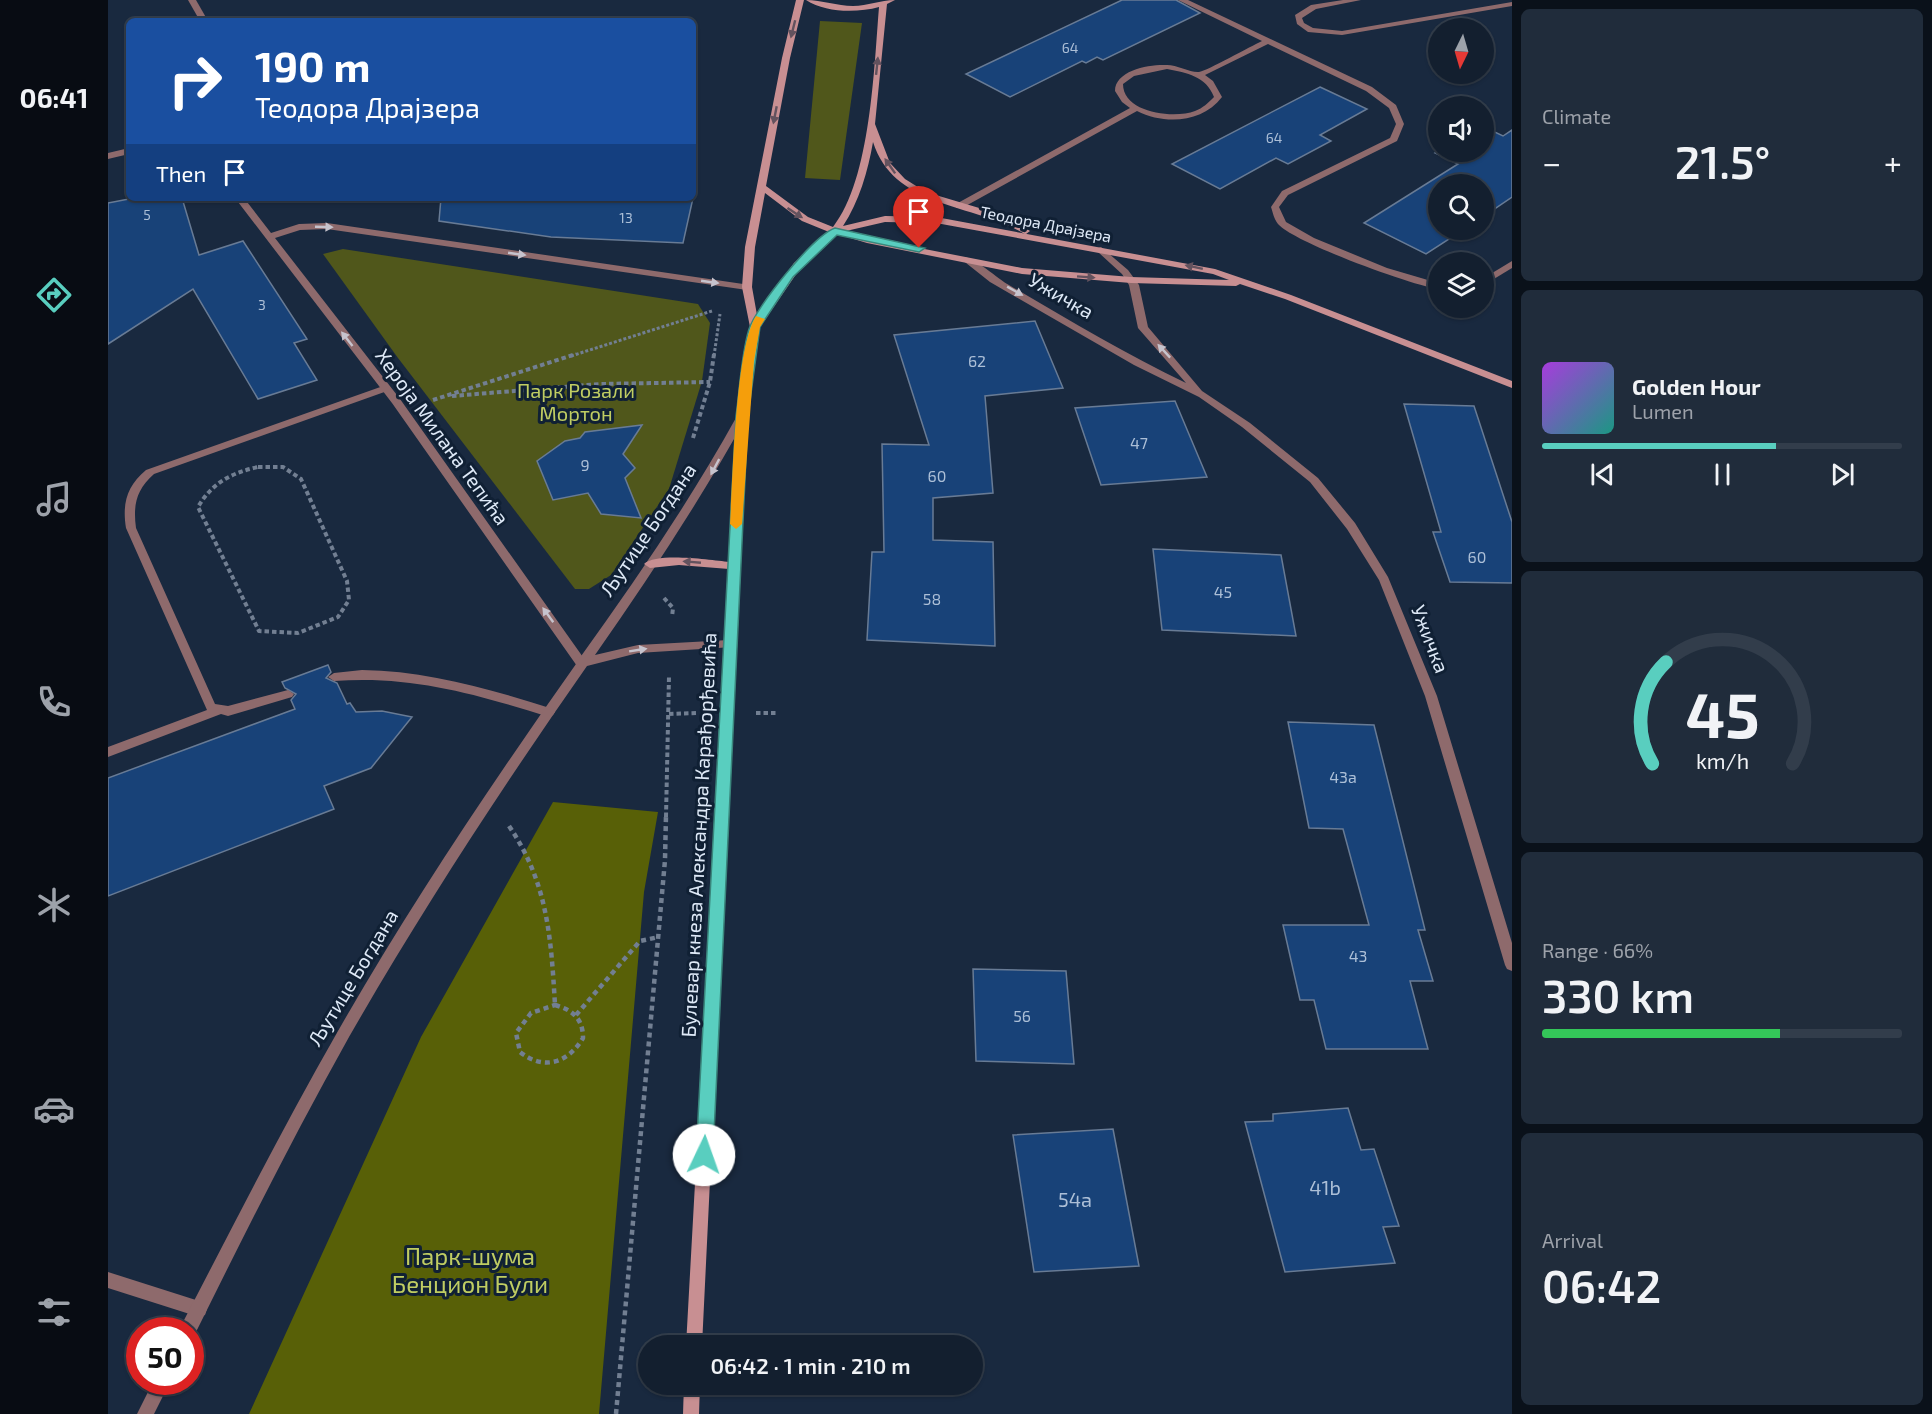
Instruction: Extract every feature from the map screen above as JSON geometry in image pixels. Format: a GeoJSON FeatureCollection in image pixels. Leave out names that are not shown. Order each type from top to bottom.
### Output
{"type":"FeatureCollection","features":[{"type":"Feature","properties":{"kind":"main road","name":"Булевар кнеза Александра Карађорђевића"},"geometry":{"type":"LineString","coordinates":[[695,1335],[742,416],[755,327],[747,287],[750,246],[760,186],[800,0]]}},
{"type":"Feature","properties":{"kind":"main road"},"geometry":{"type":"LineString","coordinates":[[810,0],[849,8],[887,2]]}},
{"type":"Feature","properties":{"kind":"main road","name":"Булевар кнеза Александра Карађорђевића"},"geometry":{"type":"LineString","coordinates":[[755,327],[789,275],[835,231],[850,205],[864,159],[871,124],[887,2]]}},
{"type":"Feature","properties":{"kind":"main road"},"geometry":{"type":"LineString","coordinates":[[871,124],[890,170],[912,186],[959,206],[1009,223],[1034,237]]}},
{"type":"Feature","properties":{"kind":"main road","name":"Теодора Драјзера"},"geometry":{"type":"LineString","coordinates":[[760,186],[797,214],[835,231],[1022,271],[1131,280],[1250,283]]}},
{"type":"Feature","properties":{"kind":"main road","name":"Теодора Драјзера"},"geometry":{"type":"LineString","coordinates":[[835,231],[875,220],[925,219],[1189,266],[1250,283],[1512,385]]}},
{"type":"Feature","properties":{"kind":"main road"},"geometry":{"type":"LineString","coordinates":[[650,564],[679,561],[734,566]]}},
{"type":"Feature","properties":{"kind":"main road"},"geometry":{"type":"LineString","coordinates":[[691,1414],[692,1395]]}},
{"type":"Feature","properties":{"kind":"street"},"geometry":{"type":"LineString","coordinates":[[192,0],[202,18]]}},
{"type":"Feature","properties":{"kind":"street"},"geometry":{"type":"LineString","coordinates":[[1182,0],[1369,89],[1392,107],[1400,124],[1394,138],[1285,193],[1275,207],[1282,223],[1303,236],[1402,276],[1428,283]]}},
{"type":"Feature","properties":{"kind":"street"},"geometry":{"type":"LineString","coordinates":[[1358,0],[1314,7],[1298,17],[1301,24],[1311,30],[1342,33],[1512,4]]}},
{"type":"Feature","properties":{"kind":"street"},"geometry":{"type":"LineString","coordinates":[[1198,75],[1268,41]]}},
{"type":"Feature","properties":{"kind":"street"},"geometry":{"type":"LineString","coordinates":[[1167,67],[1198,75],[1210,81],[1218,97],[1206,110],[1181,116],[1165,116],[1137,108],[1126,101],[1120,92],[1120,84],[1126,76],[1137,71],[1167,67]]}},
{"type":"Feature","properties":{"kind":"street"},"geometry":{"type":"LineString","coordinates":[[959,206],[1137,108]]}},
{"type":"Feature","properties":{"kind":"street"},"geometry":{"type":"LineString","coordinates":[[108,156],[126,152]]}},
{"type":"Feature","properties":{"kind":"street","name":"Хероја Милана Тепића"},"geometry":{"type":"LineString","coordinates":[[241,201],[386,388],[581,663]]}},
{"type":"Feature","properties":{"kind":"street"},"geometry":{"type":"LineString","coordinates":[[267,237],[298,227],[327,226],[747,287]]}},
{"type":"Feature","properties":{"kind":"street","name":"Ужичка"},"geometry":{"type":"LineString","coordinates":[[1101,250],[1131,280],[1138,297],[1143,328],[1203,395]]}},
{"type":"Feature","properties":{"kind":"street","name":"Ужичка"},"geometry":{"type":"LineString","coordinates":[[966,259],[993,280],[1137,363],[1203,395],[1281,451],[1314,480],[1351,526],[1384,580],[1431,696],[1512,965]]}},
{"type":"Feature","properties":{"kind":"street"},"geometry":{"type":"LineString","coordinates":[[1494,276],[1512,264]]}},
{"type":"Feature","properties":{"kind":"street"},"geometry":{"type":"LineString","coordinates":[[219,710],[211,707],[204,698],[131,528],[129,506],[134,486],[150,472],[386,388]]}},
{"type":"Feature","properties":{"kind":"street","name":"Љутице Богдана"},"geometry":{"type":"LineString","coordinates":[[194,1317],[265,1176],[343,1035],[405,931],[489,800],[710,476],[742,416]]}},
{"type":"Feature","properties":{"kind":"street"},"geometry":{"type":"LineString","coordinates":[[581,663],[638,649],[729,644]]}},
{"type":"Feature","properties":{"kind":"street"},"geometry":{"type":"LineString","coordinates":[[334,677],[361,674],[410,676],[467,687],[549,712]]}},
{"type":"Feature","properties":{"kind":"street"},"geometry":{"type":"LineString","coordinates":[[108,752],[219,710],[237,709],[288,694]]}},
{"type":"Feature","properties":{"kind":"street"},"geometry":{"type":"LineString","coordinates":[[108,1280],[198,1309]]}},
{"type":"Feature","properties":{"kind":"street"},"geometry":{"type":"LineString","coordinates":[[145,1414],[155,1395]]}},
{"type":"Feature","properties":{"kind":"path"},"geometry":{"type":"LineString","coordinates":[[427,401],[721,308],[710,382],[690,447]]}},
{"type":"Feature","properties":{"kind":"path"},"geometry":{"type":"LineString","coordinates":[[446,396],[600,384],[710,382]]}},
{"type":"Feature","properties":{"kind":"path"},"geometry":{"type":"LineString","coordinates":[[258,467],[284,467],[301,479],[347,581],[349,600],[338,617],[298,633],[259,630],[198,507],[206,491],[234,471],[258,467]]}},
{"type":"Feature","properties":{"kind":"path"},"geometry":{"type":"LineString","coordinates":[[616,1414],[665,860],[669,646],[673,608],[650,583],[637,584]]}},
{"type":"Feature","properties":{"kind":"path"},"geometry":{"type":"LineString","coordinates":[[489,800],[526,848],[544,898],[550,920],[555,1005]]}},
{"type":"Feature","properties":{"kind":"path"},"geometry":{"type":"LineString","coordinates":[[576,1015],[640,941],[659,937]]}},
{"type":"Feature","properties":{"kind":"path"},"geometry":{"type":"LineString","coordinates":[[555,1005],[576,1015],[583,1028],[583,1038],[570,1056],[549,1064],[527,1059],[516,1043],[519,1024],[534,1010],[555,1005]]}},
{"type":"Feature","properties":{"kind":"green space"},"geometry":{"type":"Polygon","coordinates":[[[820,21],[862,23],[840,180],[805,178],[820,21]]]}},
{"type":"Feature","properties":{"kind":"green space","name":"Парк Розали Мортон"},"geometry":{"type":"Polygon","coordinates":[[[343,249],[698,304],[710,323],[702,381],[669,489],[611,575],[589,589],[575,589],[398,358],[323,254],[343,249]]]}},
{"type":"Feature","properties":{"kind":"green space","name":"Парк-шума Бенцион Були"},"geometry":{"type":"Polygon","coordinates":[[[553,802],[658,812],[644,892],[599,1414],[249,1414],[421,1037],[553,802]]]}},
{"type":"Feature","properties":{"kind":"building"},"geometry":{"type":"Polygon","coordinates":[[[1122,0],[1176,0],[1200,13],[1103,60],[1097,57],[1086,63],[1082,61],[1010,97],[966,74],[1122,0]]]}},
{"type":"Feature","properties":{"kind":"building"},"geometry":{"type":"Polygon","coordinates":[[[1320,87],[1367,109],[1320,135],[1331,141],[1288,164],[1276,158],[1220,189],[1172,164],[1320,87]]]}},
{"type":"Feature","properties":{"kind":"building"},"geometry":{"type":"Polygon","coordinates":[[[1512,130],[1512,197],[1494,209],[1494,174],[1442,174],[1458,164],[1454,162],[1494,162],[1494,132],[1503,136],[1512,130]]]}},
{"type":"Feature","properties":{"kind":"building"},"geometry":{"type":"Polygon","coordinates":[[[1428,183],[1428,240],[1448,240],[1426,254],[1364,223],[1428,183]]]}},
{"type":"Feature","properties":{"kind":"building"},"geometry":{"type":"Polygon","coordinates":[[[126,200],[183,201],[199,255],[243,241],[307,339],[294,343],[317,380],[258,399],[193,289],[108,344],[108,203],[126,200]]]}},
{"type":"Feature","properties":{"kind":"building"},"geometry":{"type":"Polygon","coordinates":[[[441,201],[692,201],[683,243],[551,237],[439,221],[441,201]]]}},
{"type":"Feature","properties":{"kind":"building"},"geometry":{"type":"Polygon","coordinates":[[[1035,321],[1063,388],[985,396],[993,493],[933,498],[933,540],[993,542],[995,646],[867,640],[872,552],[884,552],[882,444],[929,445],[894,335],[1035,321]]]}},
{"type":"Feature","properties":{"kind":"building"},"geometry":{"type":"Polygon","coordinates":[[[1175,401],[1207,477],[1101,485],[1075,408],[1175,401]]]}},
{"type":"Feature","properties":{"kind":"building"},"geometry":{"type":"Polygon","coordinates":[[[1404,404],[1474,406],[1512,522],[1512,583],[1450,582],[1433,532],[1441,532],[1404,404]]]}},
{"type":"Feature","properties":{"kind":"building"},"geometry":{"type":"Polygon","coordinates":[[[642,425],[623,454],[635,468],[625,478],[641,518],[601,514],[588,493],[553,500],[537,461],[565,441],[580,438],[585,432],[642,425]]]}},
{"type":"Feature","properties":{"kind":"building"},"geometry":{"type":"Polygon","coordinates":[[[1153,549],[1281,555],[1296,636],[1162,630],[1153,549]]]}},
{"type":"Feature","properties":{"kind":"building"},"geometry":{"type":"Polygon","coordinates":[[[328,665],[331,672],[326,678],[337,683],[347,704],[350,703],[356,712],[382,711],[412,717],[371,768],[324,786],[334,809],[108,896],[108,778],[295,709],[291,700],[296,694],[285,688],[282,682],[328,665]]]}},
{"type":"Feature","properties":{"kind":"building"},"geometry":{"type":"Polygon","coordinates":[[[1288,722],[1374,725],[1425,930],[1418,930],[1433,981],[1410,981],[1428,1049],[1326,1049],[1314,1000],[1300,1000],[1283,925],[1369,925],[1343,829],[1309,828],[1288,722]]]}},
{"type":"Feature","properties":{"kind":"building"},"geometry":{"type":"Polygon","coordinates":[[[973,969],[1066,971],[1074,1064],[976,1061],[973,969]]]}},
{"type":"Feature","properties":{"kind":"building"},"geometry":{"type":"Polygon","coordinates":[[[1348,1108],[1361,1150],[1374,1149],[1399,1226],[1383,1227],[1395,1263],[1285,1272],[1245,1122],[1273,1121],[1273,1114],[1348,1108]]]}},
{"type":"Feature","properties":{"kind":"building"},"geometry":{"type":"Polygon","coordinates":[[[1113,1129],[1139,1266],[1034,1272],[1013,1135],[1113,1129]]]}},
{"type":"Feature","properties":{"kind":"slow traffic"},"geometry":{"type":"LineString","coordinates":[[736,524],[742,416],[748,361],[755,327],[760,319]]}},
{"type":"Feature","properties":{"kind":"route"},"geometry":{"type":"LineString","coordinates":[[704,1155],[742,416],[748,361],[755,327],[789,275],[835,231],[867,240],[919,248]]}}]}
